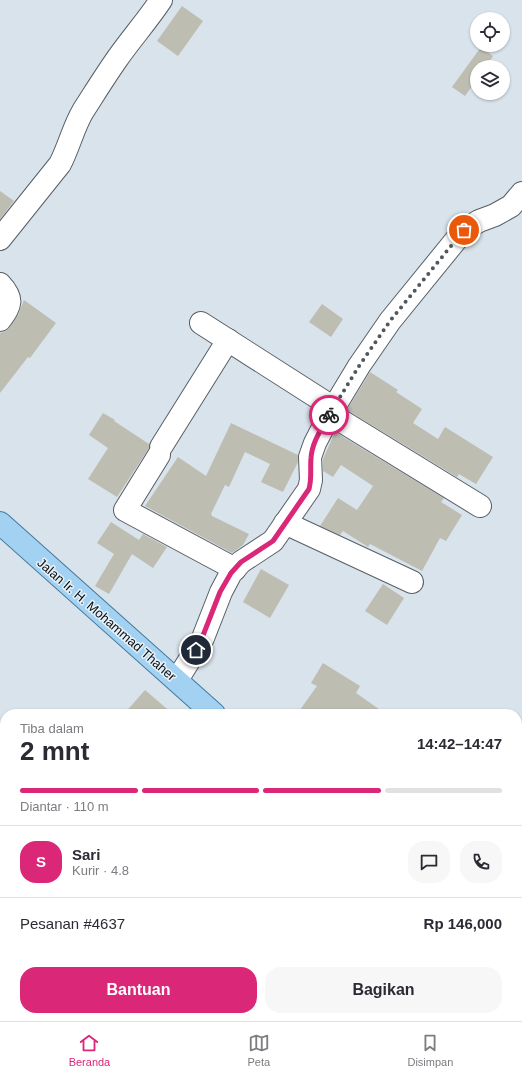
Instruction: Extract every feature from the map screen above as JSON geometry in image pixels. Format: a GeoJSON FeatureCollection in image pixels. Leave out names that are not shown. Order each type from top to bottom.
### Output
{"type":"FeatureCollection","features":[{"type":"Feature","properties":{"kind":"main road","name":"Jalan Ir. H. Mohammad Thaher"},"geometry":{"type":"LineString","coordinates":[[0,523],[209,709]]}},
{"type":"Feature","properties":{"kind":"street"},"geometry":{"type":"LineString","coordinates":[[0,239],[60,164],[66,153],[69,140],[83,112],[117,59],[147,21],[161,0]]}},
{"type":"Feature","properties":{"kind":"street"},"geometry":{"type":"LineString","coordinates":[[176,679],[182,672],[202,638],[220,592],[231,573],[241,562],[273,541],[309,489],[311,480],[310,457],[314,442],[359,366],[390,321],[464,230],[511,206],[522,193]]}},
{"type":"Feature","properties":{"kind":"street"},"geometry":{"type":"LineString","coordinates":[[0,284],[10,300],[8,308],[0,320]]}},
{"type":"Feature","properties":{"kind":"street"},"geometry":{"type":"LineString","coordinates":[[202,323],[332,411],[480,506]]}},
{"type":"Feature","properties":{"kind":"street"},"geometry":{"type":"LineString","coordinates":[[228,340],[125,510],[235,568]]}},
{"type":"Feature","properties":{"kind":"street"},"geometry":{"type":"LineString","coordinates":[[285,523],[412,582]]}},
{"type":"Feature","properties":{"kind":"building"},"geometry":{"type":"Polygon","coordinates":[[[182,6],[203,21],[178,56],[157,41],[182,6]]]}},
{"type":"Feature","properties":{"kind":"building"},"geometry":{"type":"Polygon","coordinates":[[[477,52],[488,52],[493,56],[490,60],[472,60],[477,52]]]}},
{"type":"Feature","properties":{"kind":"building"},"geometry":{"type":"Polygon","coordinates":[[[470,62],[470,89],[465,96],[452,87],[470,62]]]}},
{"type":"Feature","properties":{"kind":"building"},"geometry":{"type":"Polygon","coordinates":[[[0,191],[14,201],[0,219],[0,191]]]}},
{"type":"Feature","properties":{"kind":"building"},"geometry":{"type":"Polygon","coordinates":[[[24,300],[56,323],[30,358],[28,357],[0,393],[0,333],[6,331],[10,327],[18,315],[24,300]]]}},
{"type":"Feature","properties":{"kind":"building"},"geometry":{"type":"Polygon","coordinates":[[[322,304],[343,319],[331,337],[309,322],[322,304]]]}},
{"type":"Feature","properties":{"kind":"building"},"geometry":{"type":"Polygon","coordinates":[[[370,372],[398,390],[396,392],[422,409],[413,423],[438,439],[445,427],[493,457],[476,484],[459,474],[457,477],[347,410],[370,372]]]}},
{"type":"Feature","properties":{"kind":"building"},"geometry":{"type":"Polygon","coordinates":[[[103,413],[149,444],[149,448],[117,497],[88,479],[108,448],[89,435],[103,413]]]}},
{"type":"Feature","properties":{"kind":"building"},"geometry":{"type":"Polygon","coordinates":[[[231,423],[298,455],[298,462],[283,492],[261,482],[270,464],[245,452],[229,487],[225,485],[211,514],[212,516],[249,534],[243,545],[232,553],[145,506],[178,457],[206,476],[231,423]]]}},
{"type":"Feature","properties":{"kind":"building"},"geometry":{"type":"Polygon","coordinates":[[[335,432],[444,498],[441,502],[462,515],[446,541],[440,538],[422,571],[370,544],[368,547],[343,531],[340,535],[320,526],[338,498],[357,510],[373,486],[341,465],[333,477],[323,471],[323,459],[335,432]]]}},
{"type":"Feature","properties":{"kind":"building"},"geometry":{"type":"Polygon","coordinates":[[[111,522],[139,540],[143,534],[167,547],[153,568],[132,554],[109,594],[95,586],[114,554],[97,543],[111,522]]]}},
{"type":"Feature","properties":{"kind":"building"},"geometry":{"type":"Polygon","coordinates":[[[261,569],[289,585],[270,618],[243,602],[261,569]]]}},
{"type":"Feature","properties":{"kind":"building"},"geometry":{"type":"Polygon","coordinates":[[[383,584],[404,598],[387,625],[365,611],[383,584]]]}},
{"type":"Feature","properties":{"kind":"building"},"geometry":{"type":"Polygon","coordinates":[[[323,663],[360,686],[356,693],[379,709],[301,709],[317,686],[311,683],[323,663]]]}},
{"type":"Feature","properties":{"kind":"building"},"geometry":{"type":"Polygon","coordinates":[[[145,690],[167,709],[128,709],[145,690]]]}},
{"type":"Feature","properties":{"kind":"way so far"},"geometry":{"type":"LineString","coordinates":[[329,415],[359,366],[390,321],[464,230]]}},
{"type":"Feature","properties":{"kind":"route"},"geometry":{"type":"LineString","coordinates":[[196,650],[220,592],[231,573],[241,562],[273,541],[309,489],[311,480],[310,457],[314,442],[329,415]]}}]}
